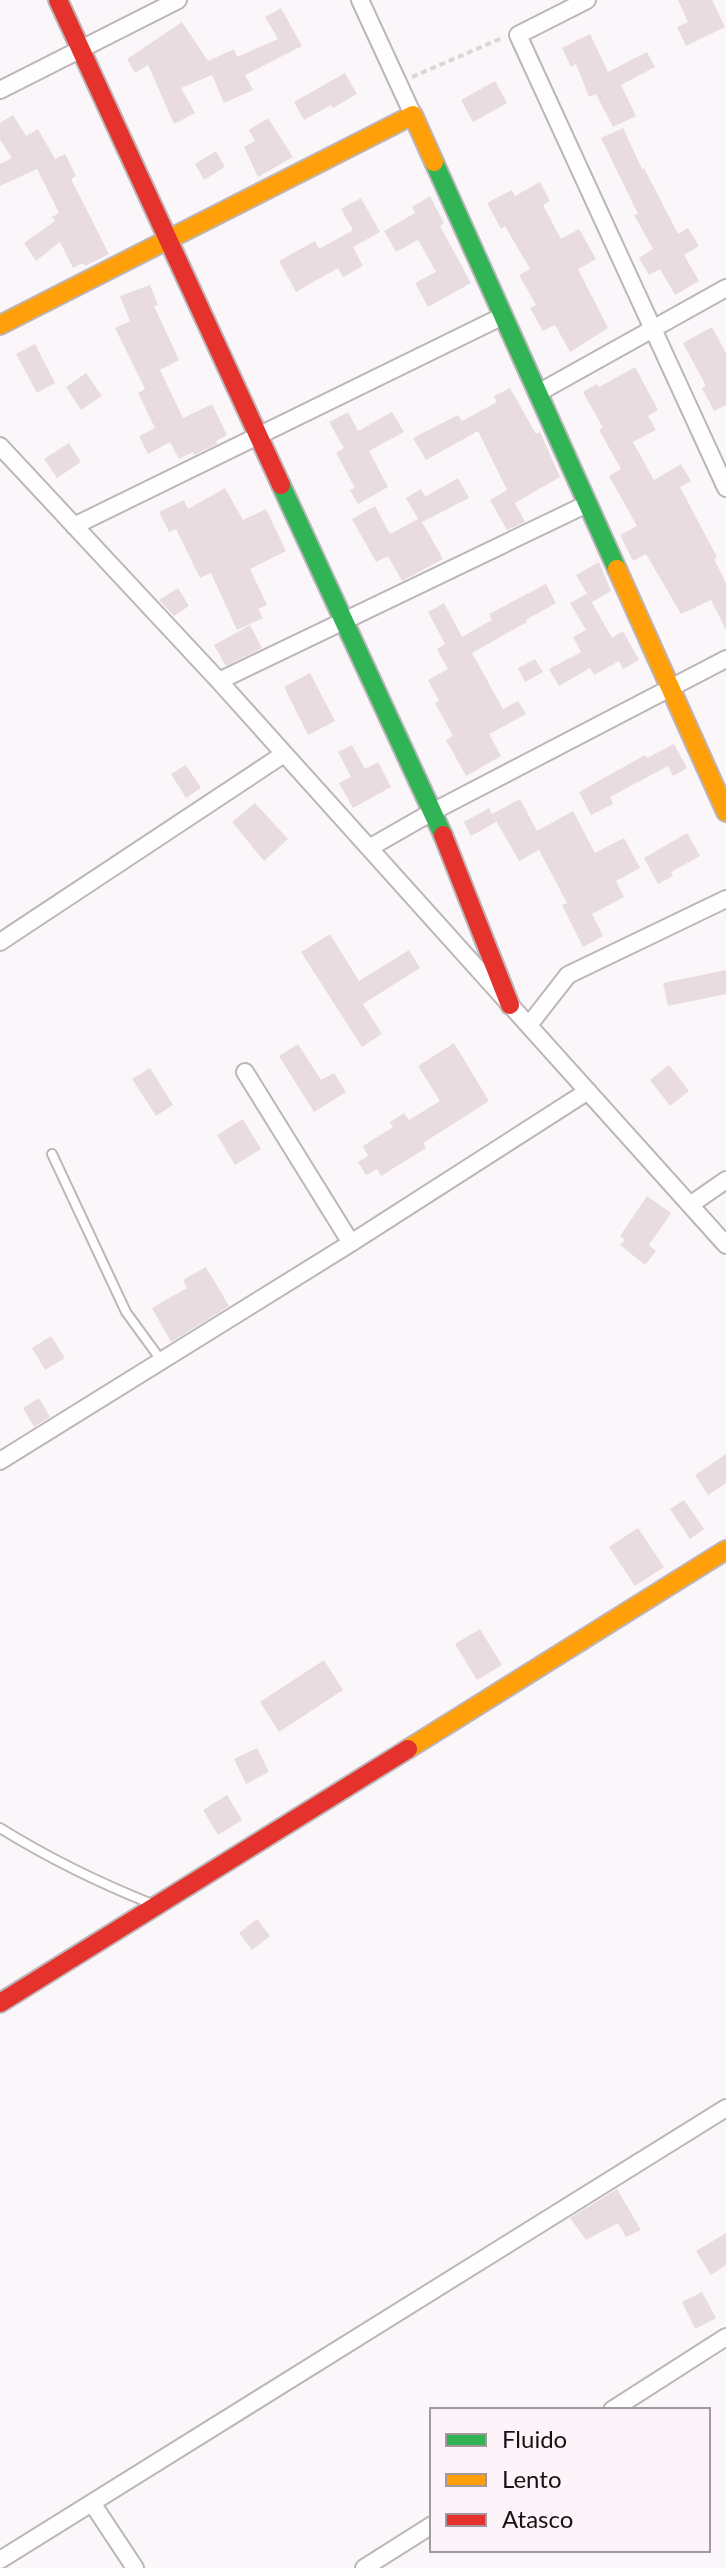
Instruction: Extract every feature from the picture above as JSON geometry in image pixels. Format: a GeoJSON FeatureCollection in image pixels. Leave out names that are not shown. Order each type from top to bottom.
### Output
{"type":"FeatureCollection","features":[{"type":"Feature","properties":{"kind":"street"},"geometry":{"type":"LineString","coordinates":[[58,0],[432,812],[510,1005]]}},
{"type":"Feature","properties":{"kind":"street"},"geometry":{"type":"LineString","coordinates":[[0,90],[178,0]]}},
{"type":"Feature","properties":{"kind":"street"},"geometry":{"type":"LineString","coordinates":[[360,0],[726,812]]}},
{"type":"Feature","properties":{"kind":"street"},"geometry":{"type":"LineString","coordinates":[[587,0],[518,35],[726,488]]}},
{"type":"Feature","properties":{"kind":"street"},"geometry":{"type":"LineString","coordinates":[[0,325],[413,115]]}},
{"type":"Feature","properties":{"kind":"street"},"geometry":{"type":"LineString","coordinates":[[538,393],[726,288]]}},
{"type":"Feature","properties":{"kind":"street"},"geometry":{"type":"LineString","coordinates":[[74,526],[503,316]]}},
{"type":"Feature","properties":{"kind":"street"},"geometry":{"type":"LineString","coordinates":[[0,446],[219,681],[726,1245]]}},
{"type":"Feature","properties":{"kind":"street"},"geometry":{"type":"LineString","coordinates":[[219,681],[587,504]]}},
{"type":"Feature","properties":{"kind":"street"},"geometry":{"type":"LineString","coordinates":[[369,848],[726,659]]}},
{"type":"Feature","properties":{"kind":"street"},"geometry":{"type":"LineString","coordinates":[[0,942],[284,754]]}},
{"type":"Feature","properties":{"kind":"street"},"geometry":{"type":"LineString","coordinates":[[529,1025],[568,975],[726,899]]}},
{"type":"Feature","properties":{"kind":"street"},"geometry":{"type":"LineString","coordinates":[[245,1072],[351,1243]]}},
{"type":"Feature","properties":{"kind":"street"},"geometry":{"type":"LineString","coordinates":[[0,1461],[351,1243],[588,1091]]}},
{"type":"Feature","properties":{"kind":"street"},"geometry":{"type":"LineString","coordinates":[[690,1205],[726,1180]]}},
{"type":"Feature","properties":{"kind":"street"},"geometry":{"type":"LineString","coordinates":[[0,2003],[726,1550]]}},
{"type":"Feature","properties":{"kind":"street"},"geometry":{"type":"LineString","coordinates":[[0,2560],[726,2108]]}},
{"type":"Feature","properties":{"kind":"street"},"geometry":{"type":"LineString","coordinates":[[615,2408],[726,2337]]}},
{"type":"Feature","properties":{"kind":"street"},"geometry":{"type":"LineString","coordinates":[[92,2503],[135,2568]]}},
{"type":"Feature","properties":{"kind":"street"},"geometry":{"type":"LineString","coordinates":[[364,2568],[430,2526]]}},
{"type":"Feature","properties":{"kind":"lane"},"geometry":{"type":"LineString","coordinates":[[52,1154],[126,1312],[161,1361]]}},
{"type":"Feature","properties":{"kind":"lane"},"geometry":{"type":"LineString","coordinates":[[0,1828],[90,1880],[156,1905]]}},
{"type":"Feature","properties":{"kind":"path"},"geometry":{"type":"LineString","coordinates":[[399,83],[494,39],[518,35]]}},
{"type":"Feature","properties":{"kind":"building"},"geometry":{"type":"Polygon","coordinates":[[[678,0],[712,0],[725,27],[686,46],[677,27],[688,22],[678,0]]]}},
{"type":"Feature","properties":{"kind":"building"},"geometry":{"type":"Polygon","coordinates":[[[281,8],[302,46],[245,75],[253,90],[224,103],[212,75],[181,88],[195,113],[174,124],[148,65],[135,73],[127,59],[182,22],[208,61],[234,49],[237,57],[278,39],[265,17],[281,8]]]}},
{"type":"Feature","properties":{"kind":"building"},"geometry":{"type":"Polygon","coordinates":[[[590,34],[608,72],[647,52],[655,67],[621,85],[636,116],[613,127],[596,94],[589,97],[576,64],[571,67],[562,48],[590,34]]]}},
{"type":"Feature","properties":{"kind":"building"},"geometry":{"type":"Polygon","coordinates":[[[345,73],[357,94],[304,120],[294,102],[345,73]]]}},
{"type":"Feature","properties":{"kind":"building"},"geometry":{"type":"Polygon","coordinates":[[[495,81],[507,103],[473,122],[461,100],[495,81]]]}},
{"type":"Feature","properties":{"kind":"building"},"geometry":{"type":"Polygon","coordinates":[[[13,115],[26,136],[38,129],[55,159],[65,154],[76,176],[71,179],[109,254],[85,266],[83,263],[73,268],[60,242],[36,261],[24,243],[55,221],[52,217],[59,213],[37,169],[0,186],[0,164],[12,158],[0,140],[0,123],[13,115]]]}},
{"type":"Feature","properties":{"kind":"building"},"geometry":{"type":"Polygon","coordinates":[[[268,118],[293,157],[258,177],[244,147],[255,141],[249,130],[268,118]]]}},
{"type":"Feature","properties":{"kind":"building"},"geometry":{"type":"Polygon","coordinates":[[[623,128],[678,234],[688,228],[699,246],[684,255],[699,281],[675,295],[660,269],[649,275],[639,258],[653,249],[634,215],[638,214],[601,138],[623,128]]]}},
{"type":"Feature","properties":{"kind":"building"},"geometry":{"type":"Polygon","coordinates":[[[216,151],[225,167],[204,180],[195,164],[216,151]]]}},
{"type":"Feature","properties":{"kind":"building"},"geometry":{"type":"Polygon","coordinates":[[[540,182],[550,201],[543,205],[561,239],[579,229],[596,259],[578,269],[608,328],[570,352],[555,325],[543,331],[530,308],[536,305],[519,275],[530,269],[505,226],[501,229],[487,203],[512,190],[515,196],[540,182]]]}},
{"type":"Feature","properties":{"kind":"building"},"geometry":{"type":"Polygon","coordinates":[[[430,196],[444,223],[440,226],[471,283],[428,307],[415,283],[436,272],[418,240],[396,252],[384,231],[415,213],[412,207],[430,196]]]}},
{"type":"Feature","properties":{"kind":"building"},"geometry":{"type":"Polygon","coordinates":[[[361,198],[380,232],[353,247],[363,266],[343,277],[338,268],[296,292],[279,261],[315,241],[319,249],[353,230],[341,209],[361,198]]]}},
{"type":"Feature","properties":{"kind":"building"},"geometry":{"type":"Polygon","coordinates":[[[150,285],[158,305],[154,306],[179,360],[160,370],[183,418],[212,404],[227,435],[216,441],[217,444],[179,459],[170,442],[148,454],[139,436],[155,428],[138,393],[145,389],[115,328],[130,321],[120,296],[150,285]]]}},
{"type":"Feature","properties":{"kind":"building"},"geometry":{"type":"Polygon","coordinates":[[[712,327],[726,353],[726,405],[714,411],[702,388],[706,386],[683,343],[712,327]]]}},
{"type":"Feature","properties":{"kind":"building"},"geometry":{"type":"Polygon","coordinates":[[[35,344],[55,383],[37,393],[16,354],[35,344]]]}},
{"type":"Feature","properties":{"kind":"building"},"geometry":{"type":"Polygon","coordinates":[[[635,367],[658,410],[648,416],[656,430],[633,442],[654,480],[681,464],[691,481],[680,487],[717,557],[714,559],[726,583],[726,630],[711,600],[681,614],[646,554],[633,561],[620,535],[637,526],[609,476],[621,469],[599,430],[603,428],[583,392],[597,384],[599,387],[635,367]]]}},
{"type":"Feature","properties":{"kind":"building"},"geometry":{"type":"Polygon","coordinates":[[[86,373],[102,396],[81,410],[66,387],[86,373]]]}},
{"type":"Feature","properties":{"kind":"building"},"geometry":{"type":"Polygon","coordinates":[[[510,388],[536,434],[540,432],[560,477],[515,503],[525,522],[507,530],[490,500],[507,490],[478,431],[426,460],[413,438],[458,415],[462,421],[497,402],[494,396],[510,388]]]}},
{"type":"Feature","properties":{"kind":"building"},"geometry":{"type":"Polygon","coordinates":[[[348,412],[358,431],[392,412],[404,432],[369,451],[388,487],[358,504],[350,490],[355,488],[336,453],[344,448],[329,422],[348,412]]]}},
{"type":"Feature","properties":{"kind":"building"},"geometry":{"type":"Polygon","coordinates":[[[69,443],[81,462],[57,478],[44,459],[69,443]]]}},
{"type":"Feature","properties":{"kind":"building"},"geometry":{"type":"Polygon","coordinates":[[[458,478],[469,498],[422,522],[443,559],[402,581],[388,556],[376,562],[352,519],[375,506],[390,534],[418,519],[406,498],[421,489],[425,497],[458,478]]]}},
{"type":"Feature","properties":{"kind":"building"},"geometry":{"type":"Polygon","coordinates":[[[225,488],[243,520],[266,509],[286,551],[250,569],[267,605],[258,609],[263,618],[237,630],[211,573],[200,578],[176,529],[169,532],[159,512],[184,500],[188,509],[225,488]]]}},
{"type":"Feature","properties":{"kind":"building"},"geometry":{"type":"Polygon","coordinates":[[[599,562],[611,591],[592,602],[576,575],[599,562]]]}},
{"type":"Feature","properties":{"kind":"building"},"geometry":{"type":"Polygon","coordinates":[[[546,584],[556,603],[472,653],[503,709],[518,701],[526,714],[489,734],[501,756],[466,776],[446,740],[453,736],[435,703],[439,701],[428,680],[448,669],[437,649],[445,644],[428,612],[444,603],[462,637],[492,620],[489,614],[546,584]]]}},
{"type":"Feature","properties":{"kind":"building"},"geometry":{"type":"Polygon","coordinates":[[[178,588],[189,606],[174,616],[159,600],[178,588]]]}},
{"type":"Feature","properties":{"kind":"building"},"geometry":{"type":"Polygon","coordinates":[[[587,594],[612,638],[623,631],[639,660],[623,669],[619,661],[594,675],[590,668],[559,686],[549,669],[581,652],[573,637],[586,630],[570,603],[587,594]]]}},
{"type":"Feature","properties":{"kind":"building"},"geometry":{"type":"Polygon","coordinates":[[[250,625],[262,648],[226,666],[214,645],[250,625]]]}},
{"type":"Feature","properties":{"kind":"building"},"geometry":{"type":"Polygon","coordinates":[[[535,659],[543,672],[525,682],[518,668],[535,659]]]}},
{"type":"Feature","properties":{"kind":"building"},"geometry":{"type":"Polygon","coordinates":[[[310,673],[335,721],[308,735],[284,687],[310,673]]]}},
{"type":"Feature","properties":{"kind":"building"},"geometry":{"type":"Polygon","coordinates":[[[674,744],[687,768],[673,776],[668,766],[610,797],[613,804],[591,815],[579,792],[645,755],[647,758],[674,744]]]}},
{"type":"Feature","properties":{"kind":"building"},"geometry":{"type":"Polygon","coordinates":[[[352,745],[365,769],[378,762],[391,787],[353,808],[339,783],[351,777],[338,752],[352,745]]]}},
{"type":"Feature","properties":{"kind":"building"},"geometry":{"type":"Polygon","coordinates":[[[186,765],[201,788],[186,798],[171,774],[186,765]]]}},
{"type":"Feature","properties":{"kind":"building"},"geometry":{"type":"Polygon","coordinates":[[[520,799],[537,831],[573,811],[595,853],[624,838],[640,868],[616,881],[624,897],[592,914],[603,936],[583,947],[562,905],[567,903],[539,850],[519,861],[492,814],[520,799]]]}},
{"type":"Feature","properties":{"kind":"building"},"geometry":{"type":"Polygon","coordinates":[[[255,803],[288,839],[264,861],[232,822],[255,803]]]}},
{"type":"Feature","properties":{"kind":"building"},"geometry":{"type":"Polygon","coordinates":[[[489,808],[496,822],[471,836],[464,822],[489,808]]]}},
{"type":"Feature","properties":{"kind":"building"},"geometry":{"type":"Polygon","coordinates":[[[687,833],[700,856],[671,872],[673,876],[658,884],[644,858],[687,833]]]}},
{"type":"Feature","properties":{"kind":"building"},"geometry":{"type":"Polygon","coordinates":[[[330,934],[359,981],[409,950],[420,968],[363,1004],[382,1034],[362,1047],[301,952],[330,934]]]}},
{"type":"Feature","properties":{"kind":"building"},"geometry":{"type":"Polygon","coordinates":[[[726,970],[726,994],[668,1006],[663,983],[726,970]]]}},
{"type":"Feature","properties":{"kind":"building"},"geometry":{"type":"Polygon","coordinates":[[[454,1043],[489,1101],[423,1143],[426,1148],[381,1176],[377,1169],[366,1175],[358,1162],[368,1156],[363,1146],[393,1127],[390,1122],[404,1113],[409,1120],[440,1101],[418,1066],[454,1043]]]}},
{"type":"Feature","properties":{"kind":"building"},"geometry":{"type":"Polygon","coordinates":[[[298,1044],[321,1080],[334,1073],[346,1092],[314,1112],[279,1056],[298,1044]]]}},
{"type":"Feature","properties":{"kind":"building"},"geometry":{"type":"Polygon","coordinates":[[[669,1065],[689,1091],[670,1106],[650,1080],[669,1065]]]}},
{"type":"Feature","properties":{"kind":"building"},"geometry":{"type":"Polygon","coordinates":[[[150,1068],[173,1105],[156,1116],[132,1079],[150,1068]]]}},
{"type":"Feature","properties":{"kind":"building"},"geometry":{"type":"Polygon","coordinates":[[[243,1119],[261,1149],[235,1165],[217,1135],[243,1119]]]}},
{"type":"Feature","properties":{"kind":"building"},"geometry":{"type":"Polygon","coordinates":[[[647,1196],[671,1213],[649,1245],[656,1251],[645,1265],[620,1245],[625,1240],[620,1236],[647,1196]]]}},
{"type":"Feature","properties":{"kind":"building"},"geometry":{"type":"Polygon","coordinates":[[[206,1267],[229,1306],[171,1342],[152,1308],[187,1288],[183,1280],[206,1267]]]}},
{"type":"Feature","properties":{"kind":"building"},"geometry":{"type":"Polygon","coordinates":[[[51,1336],[65,1358],[45,1370],[32,1348],[51,1336]]]}},
{"type":"Feature","properties":{"kind":"building"},"geometry":{"type":"Polygon","coordinates":[[[39,1398],[50,1417],[34,1427],[23,1408],[39,1398]]]}},
{"type":"Feature","properties":{"kind":"building"},"geometry":{"type":"Polygon","coordinates":[[[726,1454],[726,1483],[708,1495],[695,1475],[726,1454]]]}},
{"type":"Feature","properties":{"kind":"building"},"geometry":{"type":"Polygon","coordinates":[[[684,1500],[704,1529],[690,1539],[670,1509],[684,1500]]]}},
{"type":"Feature","properties":{"kind":"building"},"geometry":{"type":"Polygon","coordinates":[[[638,1528],[664,1567],[635,1586],[609,1547],[638,1528]]]}},
{"type":"Feature","properties":{"kind":"building"},"geometry":{"type":"Polygon","coordinates":[[[480,1629],[502,1665],[477,1680],[455,1644],[480,1629]]]}},
{"type":"Feature","properties":{"kind":"building"},"geometry":{"type":"Polygon","coordinates":[[[324,1660],[343,1690],[279,1732],[260,1702],[324,1660]]]}},
{"type":"Feature","properties":{"kind":"building"},"geometry":{"type":"Polygon","coordinates":[[[257,1748],[269,1772],[246,1784],[234,1759],[257,1748]]]}},
{"type":"Feature","properties":{"kind":"building"},"geometry":{"type":"Polygon","coordinates":[[[227,1795],[242,1820],[218,1835],[203,1810],[227,1795]]]}},
{"type":"Feature","properties":{"kind":"building"},"geometry":{"type":"Polygon","coordinates":[[[257,1919],[270,1936],[252,1950],[239,1933],[257,1919]]]}},
{"type":"Feature","properties":{"kind":"building"},"geometry":{"type":"Polygon","coordinates":[[[617,2189],[641,2230],[626,2237],[618,2223],[586,2240],[570,2218],[617,2189]]]}},
{"type":"Feature","properties":{"kind":"building"},"geometry":{"type":"Polygon","coordinates":[[[726,2233],[726,2265],[711,2275],[696,2251],[726,2233]]]}},
{"type":"Feature","properties":{"kind":"building"},"geometry":{"type":"Polygon","coordinates":[[[702,2292],[716,2318],[695,2329],[682,2302],[702,2292]]]}},
{"type":"Feature","properties":{"kind":"traffic: fast"},"geometry":{"type":"LineString","coordinates":[[434,162],[617,569]]}},
{"type":"Feature","properties":{"kind":"traffic: fast"},"geometry":{"type":"LineString","coordinates":[[281,485],[443,835]]}},
{"type":"Feature","properties":{"kind":"traffic: slow"},"geometry":{"type":"LineString","coordinates":[[0,325],[413,115],[434,162]]}},
{"type":"Feature","properties":{"kind":"traffic: slow"},"geometry":{"type":"LineString","coordinates":[[617,569],[726,812]]}},
{"type":"Feature","properties":{"kind":"traffic: slow"},"geometry":{"type":"LineString","coordinates":[[408,1749],[726,1550]]}},
{"type":"Feature","properties":{"kind":"traffic: jam"},"geometry":{"type":"LineString","coordinates":[[58,0],[281,485]]}},
{"type":"Feature","properties":{"kind":"traffic: jam"},"geometry":{"type":"LineString","coordinates":[[443,835],[510,1005]]}},
{"type":"Feature","properties":{"kind":"traffic: jam"},"geometry":{"type":"LineString","coordinates":[[0,2003],[408,1749]]}}]}
